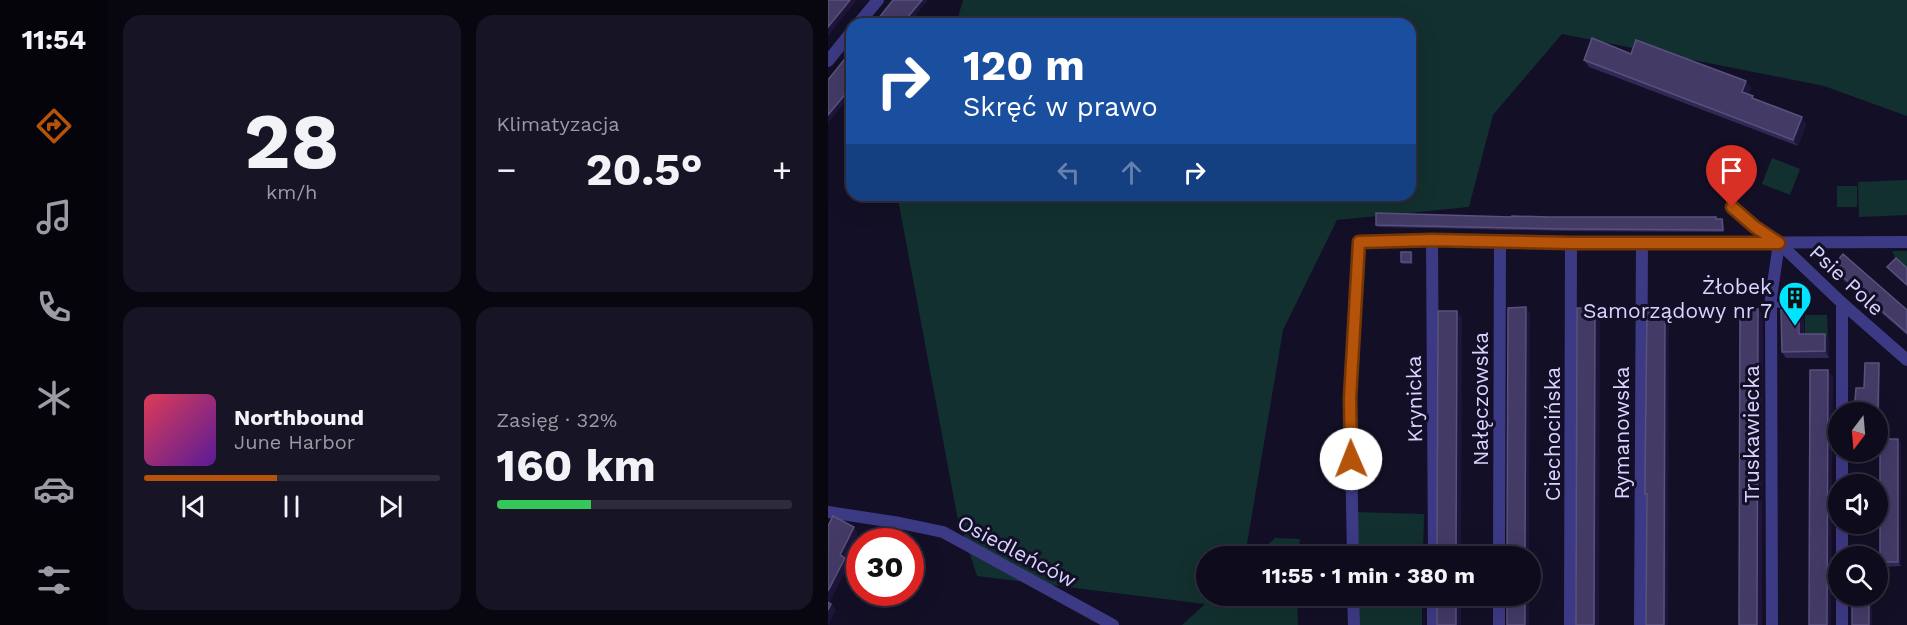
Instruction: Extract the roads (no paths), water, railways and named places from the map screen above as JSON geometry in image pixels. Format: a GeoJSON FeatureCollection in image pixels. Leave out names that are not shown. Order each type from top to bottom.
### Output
{"type":"FeatureCollection","features":[{"type":"Feature","properties":{"kind":"street"},"geometry":{"type":"LineString","coordinates":[[863,18],[878,0]]}},
{"type":"Feature","properties":{"kind":"street"},"geometry":{"type":"LineString","coordinates":[[828,61],[846,38]]}},
{"type":"Feature","properties":{"kind":"street","name":"Psie Pole"},"geometry":{"type":"LineString","coordinates":[[1732,207],[1755,227],[1779,243],[1907,360]]}},
{"type":"Feature","properties":{"kind":"street"},"geometry":{"type":"LineString","coordinates":[[1353,546],[1350,398],[1359,242],[1432,240],[1571,243],[1907,243]]}},
{"type":"Feature","properties":{"kind":"street","name":"Krynicka"},"geometry":{"type":"LineString","coordinates":[[1432,240],[1434,546]]}},
{"type":"Feature","properties":{"kind":"street","name":"Nałęczowska"},"geometry":{"type":"LineString","coordinates":[[1499,546],[1500,242]]}},
{"type":"Feature","properties":{"kind":"street","name":"Rymanowska"},"geometry":{"type":"LineString","coordinates":[[1640,625],[1642,242]]}},
{"type":"Feature","properties":{"kind":"street","name":"Ciechocińska"},"geometry":{"type":"LineString","coordinates":[[1570,625],[1571,243]]}},
{"type":"Feature","properties":{"kind":"street","name":"Truskawiecka"},"geometry":{"type":"LineString","coordinates":[[1772,625],[1770,305],[1779,243]]}},
{"type":"Feature","properties":{"kind":"street"},"geometry":{"type":"LineString","coordinates":[[1842,303],[1842,402]]}},
{"type":"Feature","properties":{"kind":"street","name":"Osiedleńców"},"geometry":{"type":"LineString","coordinates":[[828,512],[943,532],[1113,625]]}},
{"type":"Feature","properties":{"kind":"street"},"geometry":{"type":"LineString","coordinates":[[1353,606],[1354,625]]}},
{"type":"Feature","properties":{"kind":"street"},"geometry":{"type":"LineString","coordinates":[[1432,625],[1433,606]]}},
{"type":"Feature","properties":{"kind":"street"},"geometry":{"type":"LineString","coordinates":[[1499,606],[1499,625]]}},
{"type":"Feature","properties":{"kind":"street"},"geometry":{"type":"LineString","coordinates":[[1842,606],[1842,625]]}},
{"type":"Feature","properties":{"kind":"lane"},"geometry":{"type":"LineString","coordinates":[[1770,305],[1807,304]]}},
{"type":"Feature","properties":{"kind":"place","name":"Żłobek Samorządowy nr 7"},"geometry":{"type":"Point","coordinates":[1795,327]}}]}
